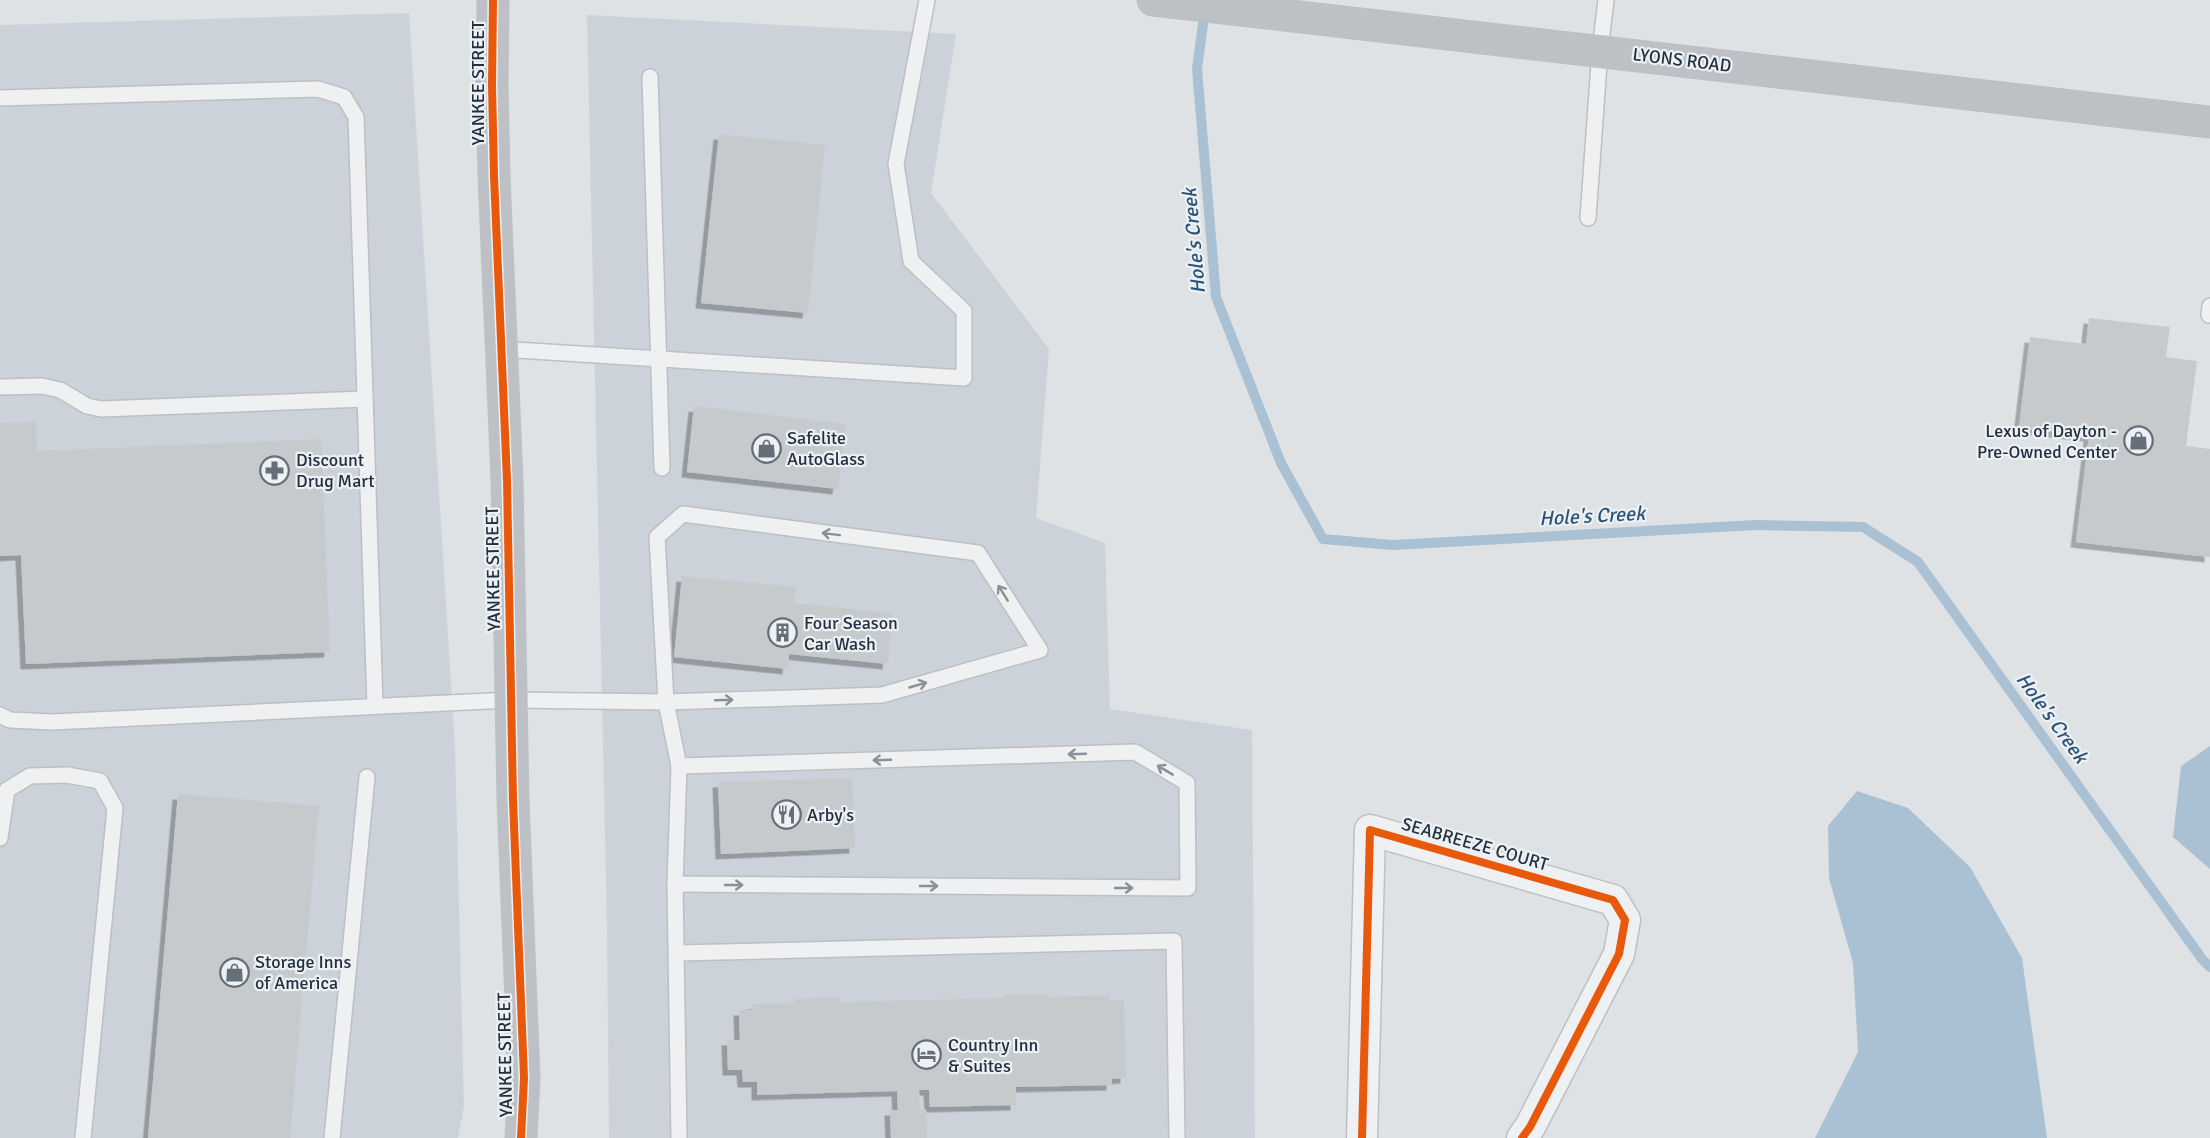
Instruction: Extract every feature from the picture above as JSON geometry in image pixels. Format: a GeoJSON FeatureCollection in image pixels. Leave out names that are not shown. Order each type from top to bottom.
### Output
{"type":"FeatureCollection","features":[{"type":"Feature","properties":{"kind":"street","name":"YANKEE STREET"},"geometry":{"type":"LineString","coordinates":[[493,0],[494,176],[507,480],[517,919],[524,1078],[521,1138]]}},
{"type":"Feature","properties":{"kind":"street","name":"LYONS ROAD"},"geometry":{"type":"LineString","coordinates":[[1153,0],[2210,122]]}},
{"type":"Feature","properties":{"kind":"street","name":"SEABREEZE COURT"},"geometry":{"type":"LineString","coordinates":[[1362,1138],[1370,830],[1613,900],[1625,920],[1619,954],[1530,1127],[1522,1138]]}},
{"type":"Feature","properties":{"kind":"lane"},"geometry":{"type":"LineString","coordinates":[[501,349],[964,378],[964,311],[911,261],[896,164],[927,0]]}},
{"type":"Feature","properties":{"kind":"lane"},"geometry":{"type":"LineString","coordinates":[[1588,218],[1600,50],[1606,0]]}},
{"type":"Feature","properties":{"kind":"lane"},"geometry":{"type":"LineString","coordinates":[[650,77],[662,468]]}},
{"type":"Feature","properties":{"kind":"lane"},"geometry":{"type":"LineString","coordinates":[[0,98],[318,88],[344,97],[356,117],[375,706]]}},
{"type":"Feature","properties":{"kind":"lane"},"geometry":{"type":"LineString","coordinates":[[0,387],[42,386],[60,390],[87,406],[101,409],[365,399]]}},
{"type":"Feature","properties":{"kind":"lane"},"geometry":{"type":"LineString","coordinates":[[0,715],[10,720],[52,722],[511,700],[666,702],[882,694],[1040,650],[978,553],[683,514],[657,537],[666,702],[679,766],[675,885],[679,1138]]}},
{"type":"Feature","properties":{"kind":"lane"},"geometry":{"type":"LineString","coordinates":[[675,885],[1188,888],[1187,783],[1136,752],[679,766]]}},
{"type":"Feature","properties":{"kind":"lane"},"geometry":{"type":"LineString","coordinates":[[0,838],[7,790],[30,776],[67,775],[100,781],[114,808],[83,1138]]}},
{"type":"Feature","properties":{"kind":"lane"},"geometry":{"type":"LineString","coordinates":[[332,1138],[366,777]]}},
{"type":"Feature","properties":{"kind":"lane"},"geometry":{"type":"LineString","coordinates":[[676,953],[1174,941],[1177,1138]]}},
{"type":"Feature","properties":{"kind":"shaded area"},"geometry":{"type":"Polygon","coordinates":[[[409,13],[455,747],[464,1106],[458,1138],[0,1138],[0,25],[409,13]]]}},
{"type":"Feature","properties":{"kind":"shaded area"},"geometry":{"type":"Polygon","coordinates":[[[587,15],[956,34],[931,193],[1049,349],[1036,518],[1105,543],[1110,709],[1252,730],[1255,1138],[609,1138],[607,927],[587,15]]]}},
{"type":"Feature","properties":{"kind":"water"},"geometry":{"type":"Polygon","coordinates":[[[2210,746],[2210,869],[2173,837],[2181,766],[2210,746]]]}},
{"type":"Feature","properties":{"kind":"water"},"geometry":{"type":"Polygon","coordinates":[[[1857,791],[1908,808],[1970,867],[2022,958],[2047,1138],[1815,1138],[1858,1052],[1853,963],[1829,878],[1828,826],[1857,791]]]}},
{"type":"Feature","properties":{"kind":"building"},"geometry":{"type":"Polygon","coordinates":[[[719,134],[825,145],[808,313],[701,303],[719,134]]]}},
{"type":"Feature","properties":{"kind":"building","name":"Lexus of Dayton - Pre-Owned Center"},"geometry":{"type":"Polygon","coordinates":[[[2089,318],[2170,327],[2166,357],[2197,361],[2186,446],[2210,449],[2210,557],[2076,542],[2089,436],[2019,428],[2030,337],[2086,344],[2089,318]]]}},
{"type":"Feature","properties":{"kind":"building","name":"Safelite AutoGlass"},"geometry":{"type":"Polygon","coordinates":[[[694,406],[846,424],[838,489],[687,472],[694,406]]]}},
{"type":"Feature","properties":{"kind":"building"},"geometry":{"type":"Polygon","coordinates":[[[36,422],[37,451],[321,439],[330,652],[26,664],[21,555],[0,556],[0,423],[36,422]]]}},
{"type":"Feature","properties":{"kind":"building","name":"Four Season Car Wash"},"geometry":{"type":"Polygon","coordinates":[[[682,576],[796,587],[794,603],[892,613],[888,664],[789,654],[788,669],[674,657],[682,576]]]}},
{"type":"Feature","properties":{"kind":"building","name":"Arby's"},"geometry":{"type":"Polygon","coordinates":[[[852,778],[855,848],[721,854],[718,782],[852,778]]]}},
{"type":"Feature","properties":{"kind":"building","name":"Storage Inns of America"},"geometry":{"type":"Polygon","coordinates":[[[178,794],[319,806],[290,1138],[148,1138],[178,794]]]}},
{"type":"Feature","properties":{"kind":"building","name":"Country Inn & Suites"},"geometry":{"type":"Polygon","coordinates":[[[1047,994],[1048,997],[1109,995],[1109,1000],[1124,1000],[1126,1078],[1112,1079],[1112,1085],[1016,1087],[1016,1105],[930,1107],[929,1090],[919,1090],[920,1109],[926,1109],[927,1138],[891,1138],[890,1110],[898,1110],[897,1091],[757,1095],[757,1082],[743,1082],[742,1070],[728,1070],[727,1040],[740,1040],[739,1010],[753,1010],[752,1004],[794,1003],[794,999],[840,997],[840,1002],[1003,998],[1002,995],[1047,994]]]}},
{"type":"Feature","properties":{"kind":"waterway","name":"Hole's Creek"},"geometry":{"type":"LineString","coordinates":[[1205,9],[1197,69],[1216,297],[1281,463],[1323,539],[1392,545],[1756,525],[1863,527],[1918,562],[2202,959],[2210,967]]}},
{"type":"Feature","properties":{"kind":"cycle path"},"geometry":{"type":"LineString","coordinates":[[493,0],[494,176],[507,480],[513,800],[524,1078],[521,1138]]}},
{"type":"Feature","properties":{"kind":"cycle path"},"geometry":{"type":"LineString","coordinates":[[1362,1138],[1370,830],[1613,900],[1625,920],[1619,954],[1530,1127],[1522,1138]]}},
{"type":"Feature","properties":{"kind":"place","name":"Lexus of Dayton - Pre-Owned Center"},"geometry":{"type":"Point","coordinates":[2138,441]}},
{"type":"Feature","properties":{"kind":"place","name":"Safelite AutoGlass"},"geometry":{"type":"Point","coordinates":[766,448]}},
{"type":"Feature","properties":{"kind":"place","name":"Discount Drug Mart"},"geometry":{"type":"Point","coordinates":[275,470]}},
{"type":"Feature","properties":{"kind":"place","name":"Four Season Car Wash"},"geometry":{"type":"Point","coordinates":[783,633]}},
{"type":"Feature","properties":{"kind":"place","name":"Arby's"},"geometry":{"type":"Point","coordinates":[786,815]}},
{"type":"Feature","properties":{"kind":"place","name":"Storage Inns of America"},"geometry":{"type":"Point","coordinates":[234,972]}},
{"type":"Feature","properties":{"kind":"place","name":"Country Inn & Suites"},"geometry":{"type":"Point","coordinates":[927,1055]}}]}
